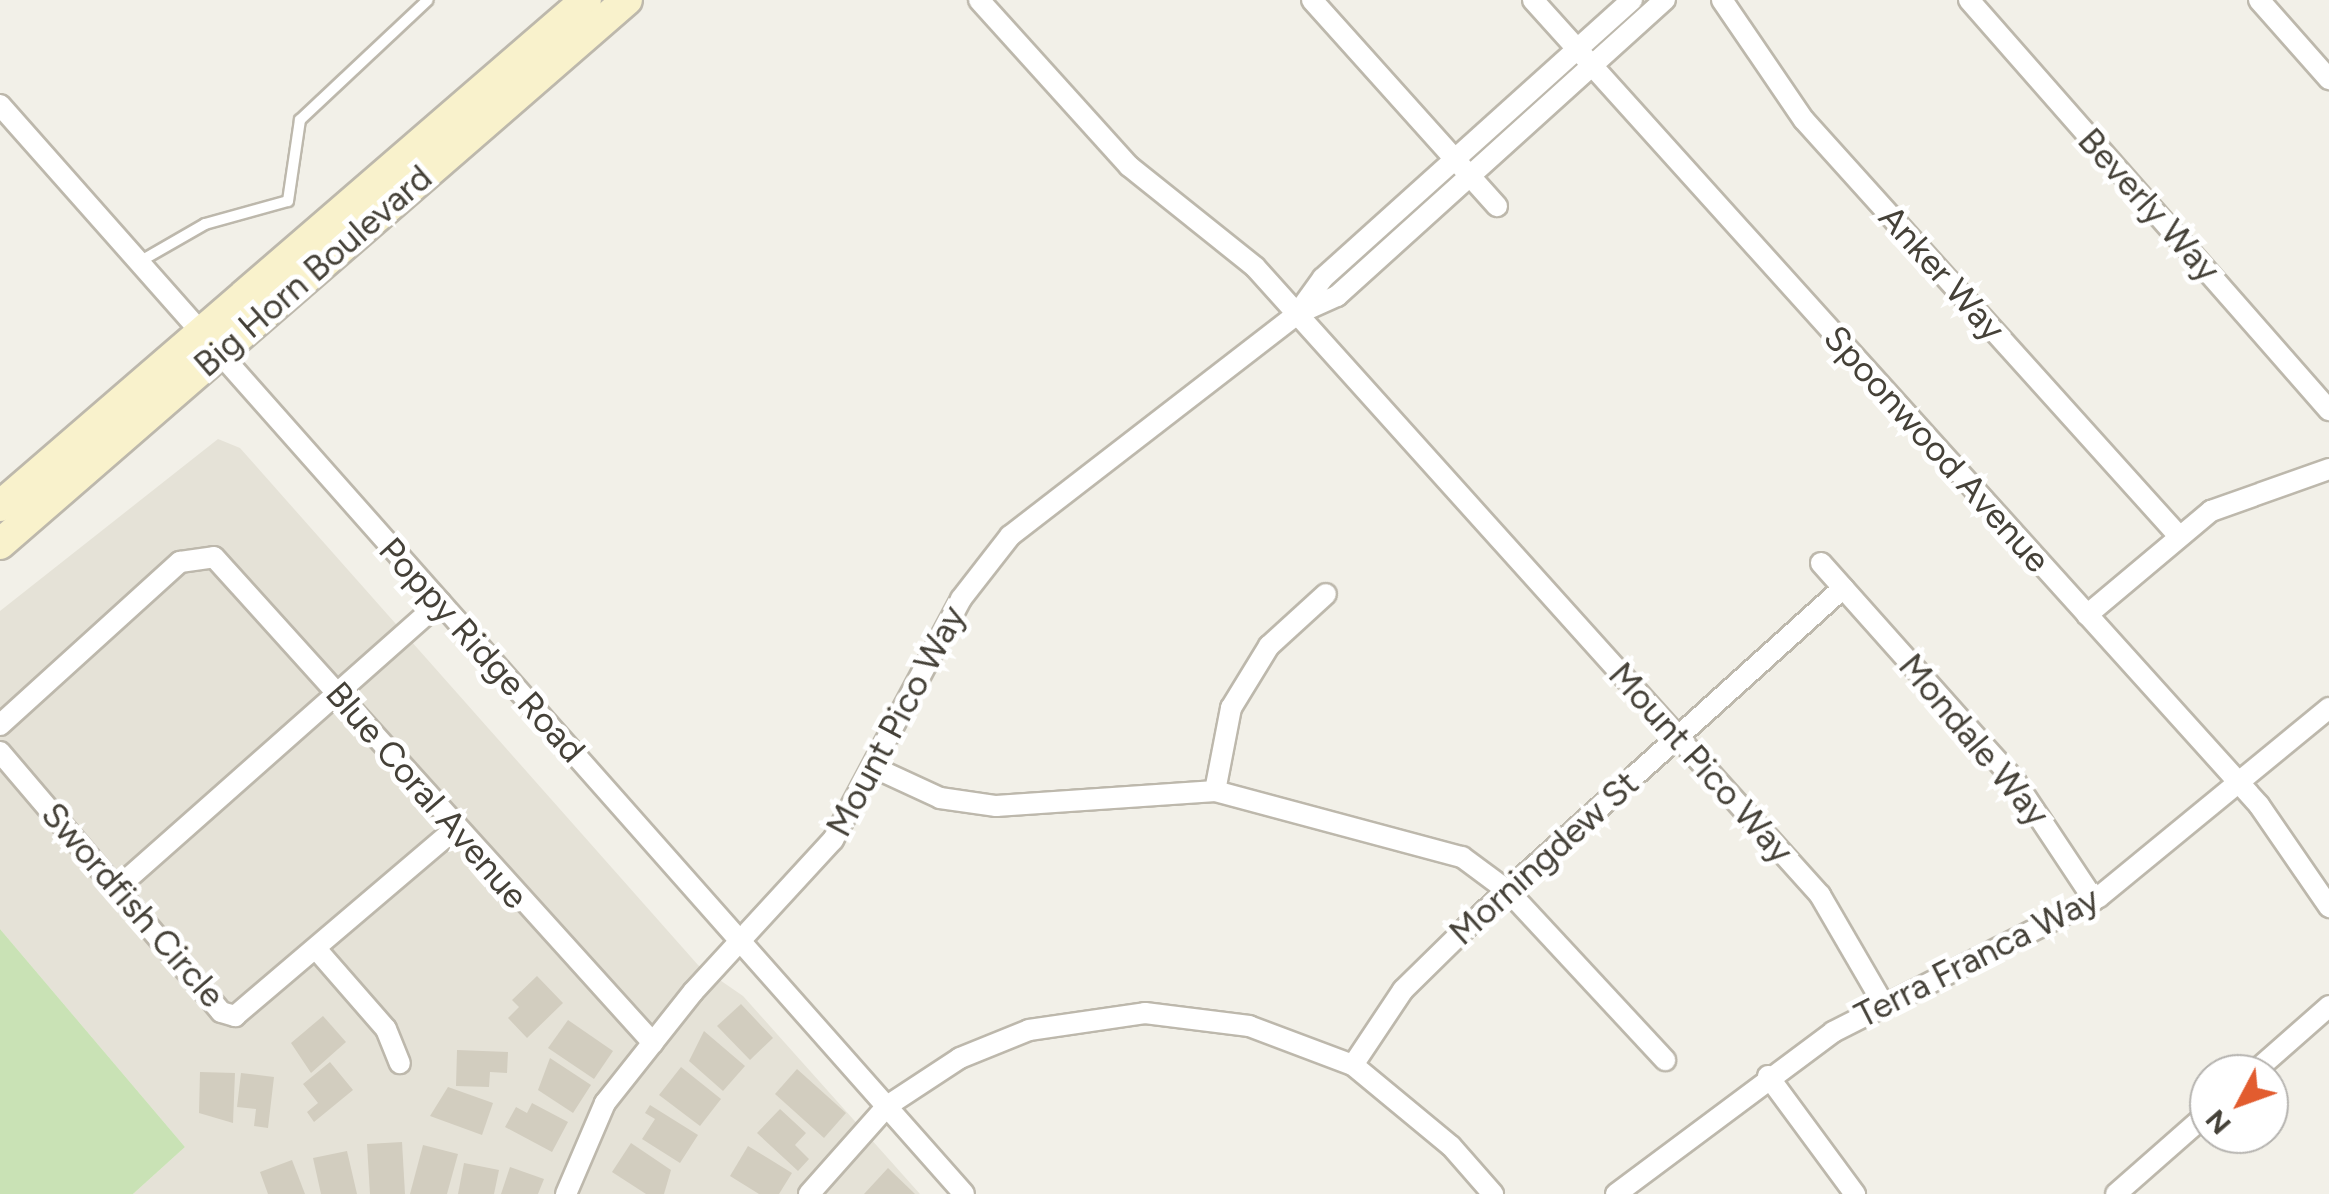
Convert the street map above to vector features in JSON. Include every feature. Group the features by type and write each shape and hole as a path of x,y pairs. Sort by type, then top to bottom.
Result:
{"main road":[{"name":"Big Horn Boulevard","path":"0,544 209,343 586,0"},
{"name":"Big Horn Boulevard","path":"0,506 209,343 627,0"}],"street":[{"name":"Mount Pico Way","path":"979,0 1115,152 1225,238 1678,737 1830,907 1884,1006"},
{"path":"1312,0 1497,206"},
{"name":"Spoonwood Avenue","path":"1534,0 2236,780 2329,906"},
{"name":"Mount Pico Way","path":"1297,314 1324,278 1632,0"},
{"name":"Mount Pico Way","path":"566,1194 605,1104 740,941 819,860 961,599 1010,536 1297,314 1337,296 1665,0"},
{"name":"Anker Way","path":"1722,0 1804,120 2177,534"},
{"name":"Beverly Way","path":"1968,0 2329,410"},
{"path":"2258,0 2329,79"},
{"name":"Poppy Ridge Road","path":"0,105 964,1194"},
{"path":"2087,614 2177,534 2232,500 2329,469"},
{"name":"Blue Coral Avenue","path":"0,725 180,562 198,555 226,567 456,828 653,1043"},
{"name":"Mondale Way","path":"1821,563 2014,780 2094,900"},
{"name":"Morningdew St","path":"1353,1065 1403,990 1842,588"},
{"path":"1215,791 1231,708 1269,646 1326,594"},
{"path":"116,888 440,602"},
{"name":"Terra Franca Way","path":"1616,1194 1768,1076 1884,1006 2094,900 2236,780 2329,708"},
{"name":"Swordfish Circle","path":"0,752 222,1012 235,1016 318,951 456,828"},
{"path":"873,767 940,798 996,806 1215,791 1462,857 1508,891 1666,1060"},
{"path":"318,951 386,1029 400,1063"},
{"path":"2275,1054 2329,1006"},
{"path":"809,1194 886,1106 960,1058 1029,1030 1145,1012 1249,1026 1353,1065 1450,1146 1493,1194"},
{"path":"1768,1076 1855,1194"},
{"path":"2116,1194 2189,1130"}],"lane":[{"path":"138,263 205,224 288,201 300,120 428,0"}],"shaded area":[{"path":"218,439 240,448 698,965 743,996 920,1194 133,1194 185,1147 0,929 0,611"}],"green space":[{"path":"0,929 185,1147 133,1194 0,1194"}],"building":[{"path":"537,976 563,1003 527,1038 508,1018 519,1007 512,1000"},
{"path":"741,1004 773,1038 750,1060 717,1026"},
{"path":"323,1016 346,1042 311,1073 291,1043"},
{"path":"568,1020 613,1051 594,1079 548,1048"},
{"path":"704,1031 745,1066 723,1091 689,1061"},
{"path":"457,1050 508,1052 507,1073 490,1072 489,1087 456,1086"},
{"path":"550,1058 591,1085 573,1113 538,1090"},
{"path":"330,1062 353,1090 314,1122 307,1112 318,1103 303,1084"},
{"path":"681,1067 721,1099 700,1126 659,1095"},
{"path":"797,1069 846,1113 824,1138 775,1094"},
{"path":"200,1072 235,1073 233,1123 199,1113"},
{"path":"241,1073 274,1077 268,1128 254,1126 256,1109 237,1107"},
{"path":"448,1087 493,1103 482,1135 430,1116"},
{"path":"532,1103 568,1122 552,1152 505,1127 516,1107 527,1113"},
{"path":"650,1105 698,1135 680,1163 642,1139 655,1119 645,1113"},
{"path":"780,1109 806,1133 795,1145 809,1159 798,1171 757,1133"},
{"path":"402,1142 405,1194 370,1194 367,1144"},
{"path":"631,1143 671,1170 664,1194 646,1194 612,1172"},
{"path":"423,1145 458,1154 447,1194 410,1194"},
{"path":"748,1146 792,1173 779,1194 759,1194 730,1176"},
{"path":"347,1151 357,1194 321,1194 313,1158"},
{"path":"292,1160 305,1194 268,1194 260,1172"},
{"path":"464,1163 499,1170 494,1194 458,1194"},
{"path":"510,1167 544,1179 538,1194 501,1194"},
{"path":"888,1168 915,1194 864,1194"}]}
